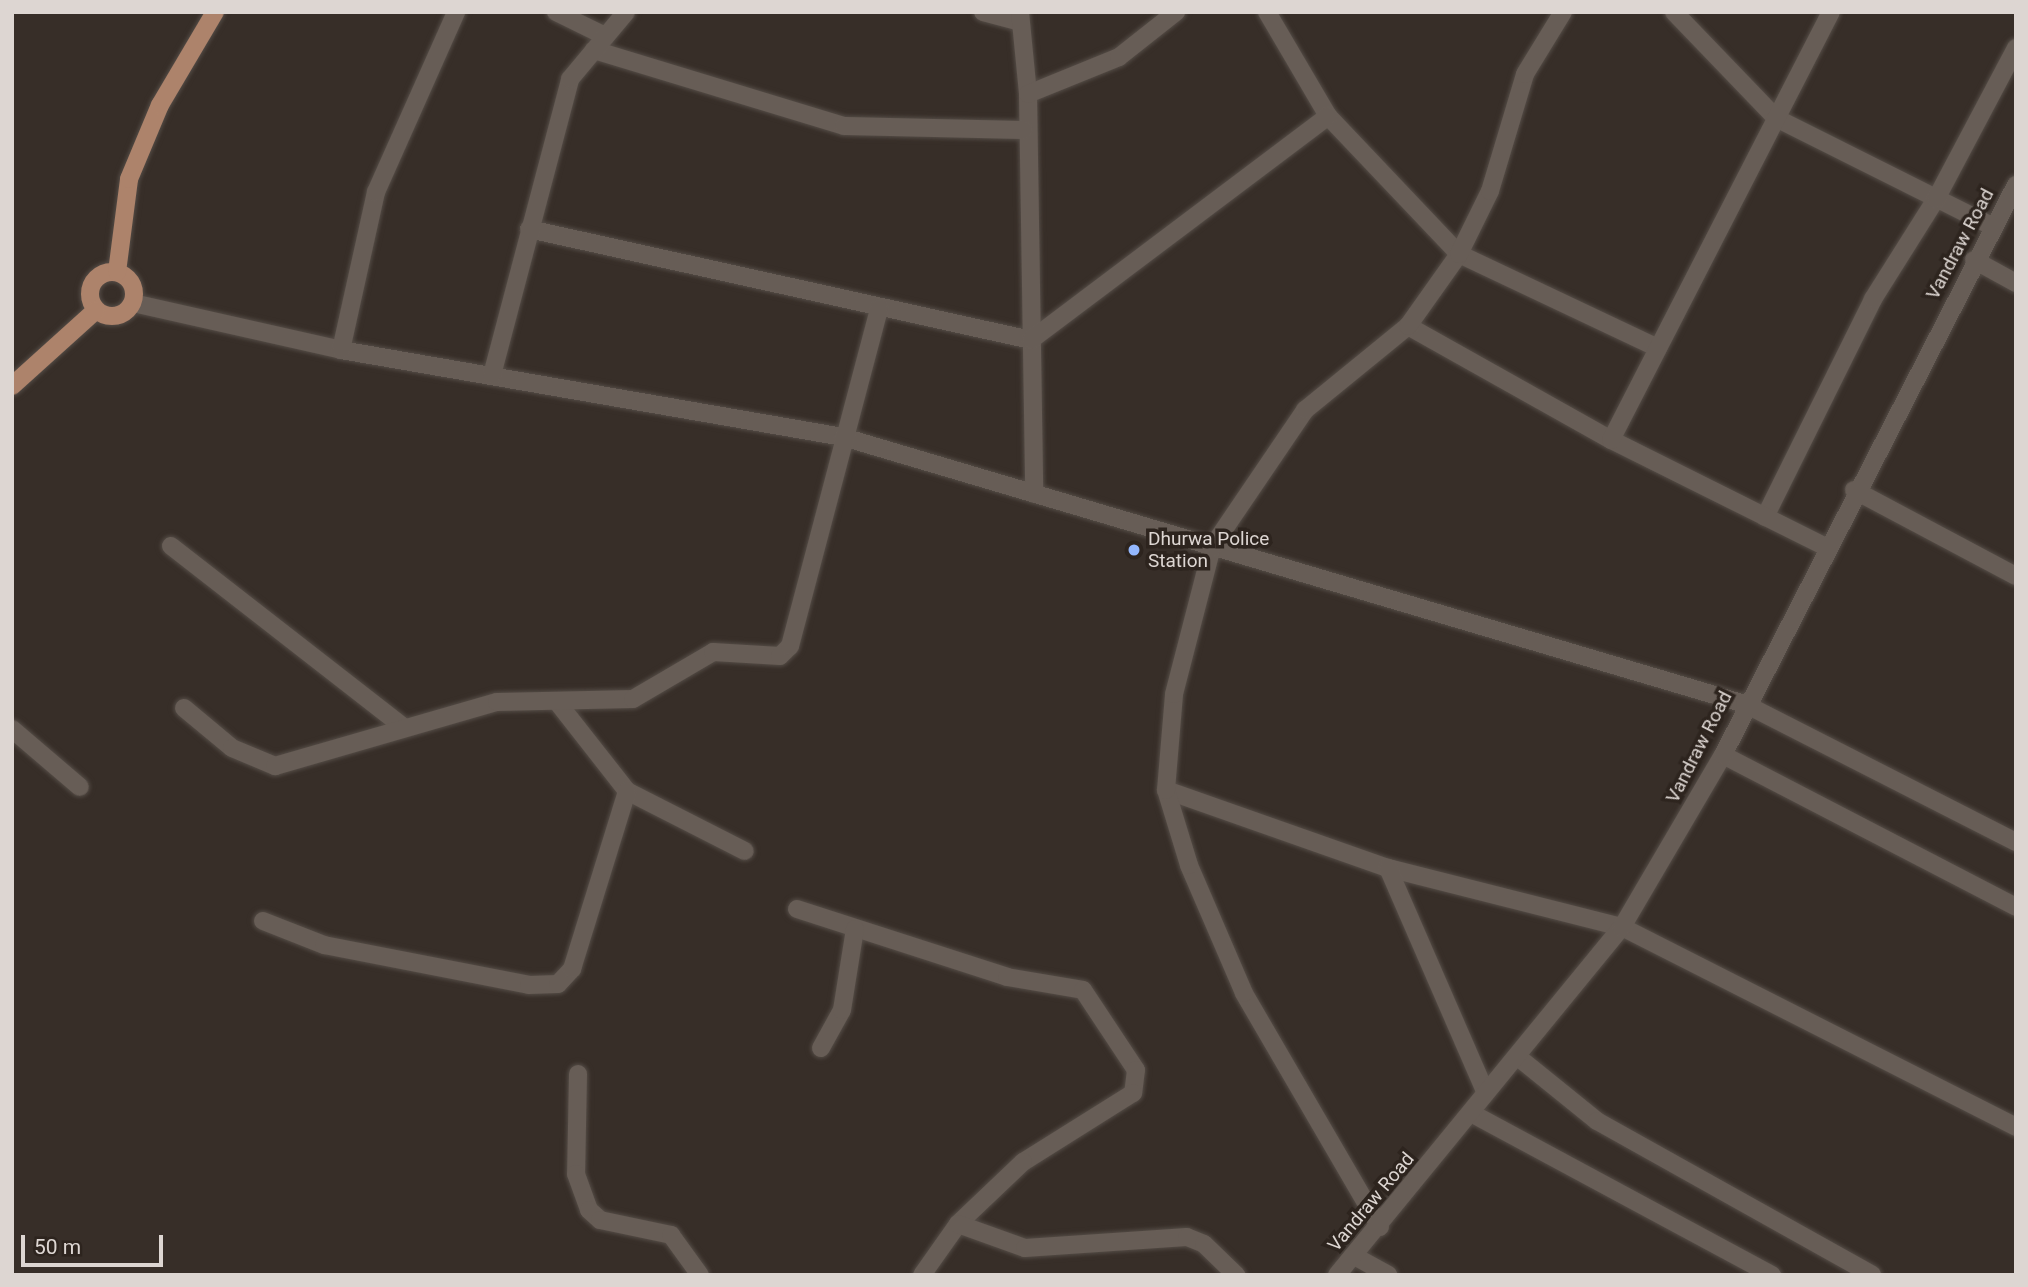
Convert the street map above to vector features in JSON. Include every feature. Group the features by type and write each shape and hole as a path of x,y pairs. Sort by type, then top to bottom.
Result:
{"main road":[{"path":"117,272 129,179 160,105 215,12"},
{"path":"96,310 116,316 132,303 130,281 117,272"},
{"path":"96,310 92,283 117,272"},
{"path":"12,386 96,310"}],"street":[{"path":"341,350 376,192 456,12"},
{"path":"556,12 600,43 844,126 1024,130"},
{"path":"492,375 570,79 626,12"},
{"path":"984,12 1020,17 1028,94 1024,130 1034,494"},
{"path":"1028,94 1119,57 1175,12"},
{"path":"1267,12 1328,116 1459,254 1658,348"},
{"path":"1380,1227 1244,993 1189,865 1166,790 1174,694 1212,547 1305,410 1408,326 1459,254 1490,191 1525,74 1563,12"},
{"path":"1674,12 1776,118 1994,227"},
{"path":"1611,440 1831,12"},
{"path":"1765,517 1873,299 1936,199 2016,48"},
{"path":"529,229 878,309 1031,340 1328,116"},
{"name":"Vandraw Road","path":"1337,1275 1356,1257 1486,1093 1519,1058 1622,927 1723,755 1745,704 1854,491 2016,185"},
{"path":"1975,260 2016,283"},
{"path":"132,303 341,350 842,437 1745,704 2016,842"},
{"path":"184,708 256,763 275,766 497,702 558,703 633,699 713,652 772,657 787,650 878,309"},
{"path":"1408,326 1611,440 1826,547"},
{"path":"1854,491 2016,576"},
{"path":"172,546 405,728"},
{"path":"558,703 627,791 745,851"},
{"path":"12,729 80,787"},
{"path":"1723,755 2016,906"},
{"path":"1166,790 1388,868 1622,927 2016,1127"},
{"path":"263,921 324,945 529,985 558,984 572,969 627,791"},
{"path":"1388,868 1486,1093"},
{"path":"797,909 1007,977 1083,990 1136,1070 1133,1093 1023,1162 958,1224 922,1275"},
{"path":"821,1048 842,1010 855,929"},
{"path":"1519,1058 1597,1121 1872,1275"},
{"path":"578,1074 576,1174 589,1210 600,1220 671,1235 700,1275"},
{"path":"1471,1113 1773,1275"},
{"path":"958,1224 1025,1248 1187,1237 1204,1244 1236,1275"},
{"path":"1356,1257 1388,1275"}],"place":[{"name":"Dhurwa Police Station","path":"1134,550"}]}
